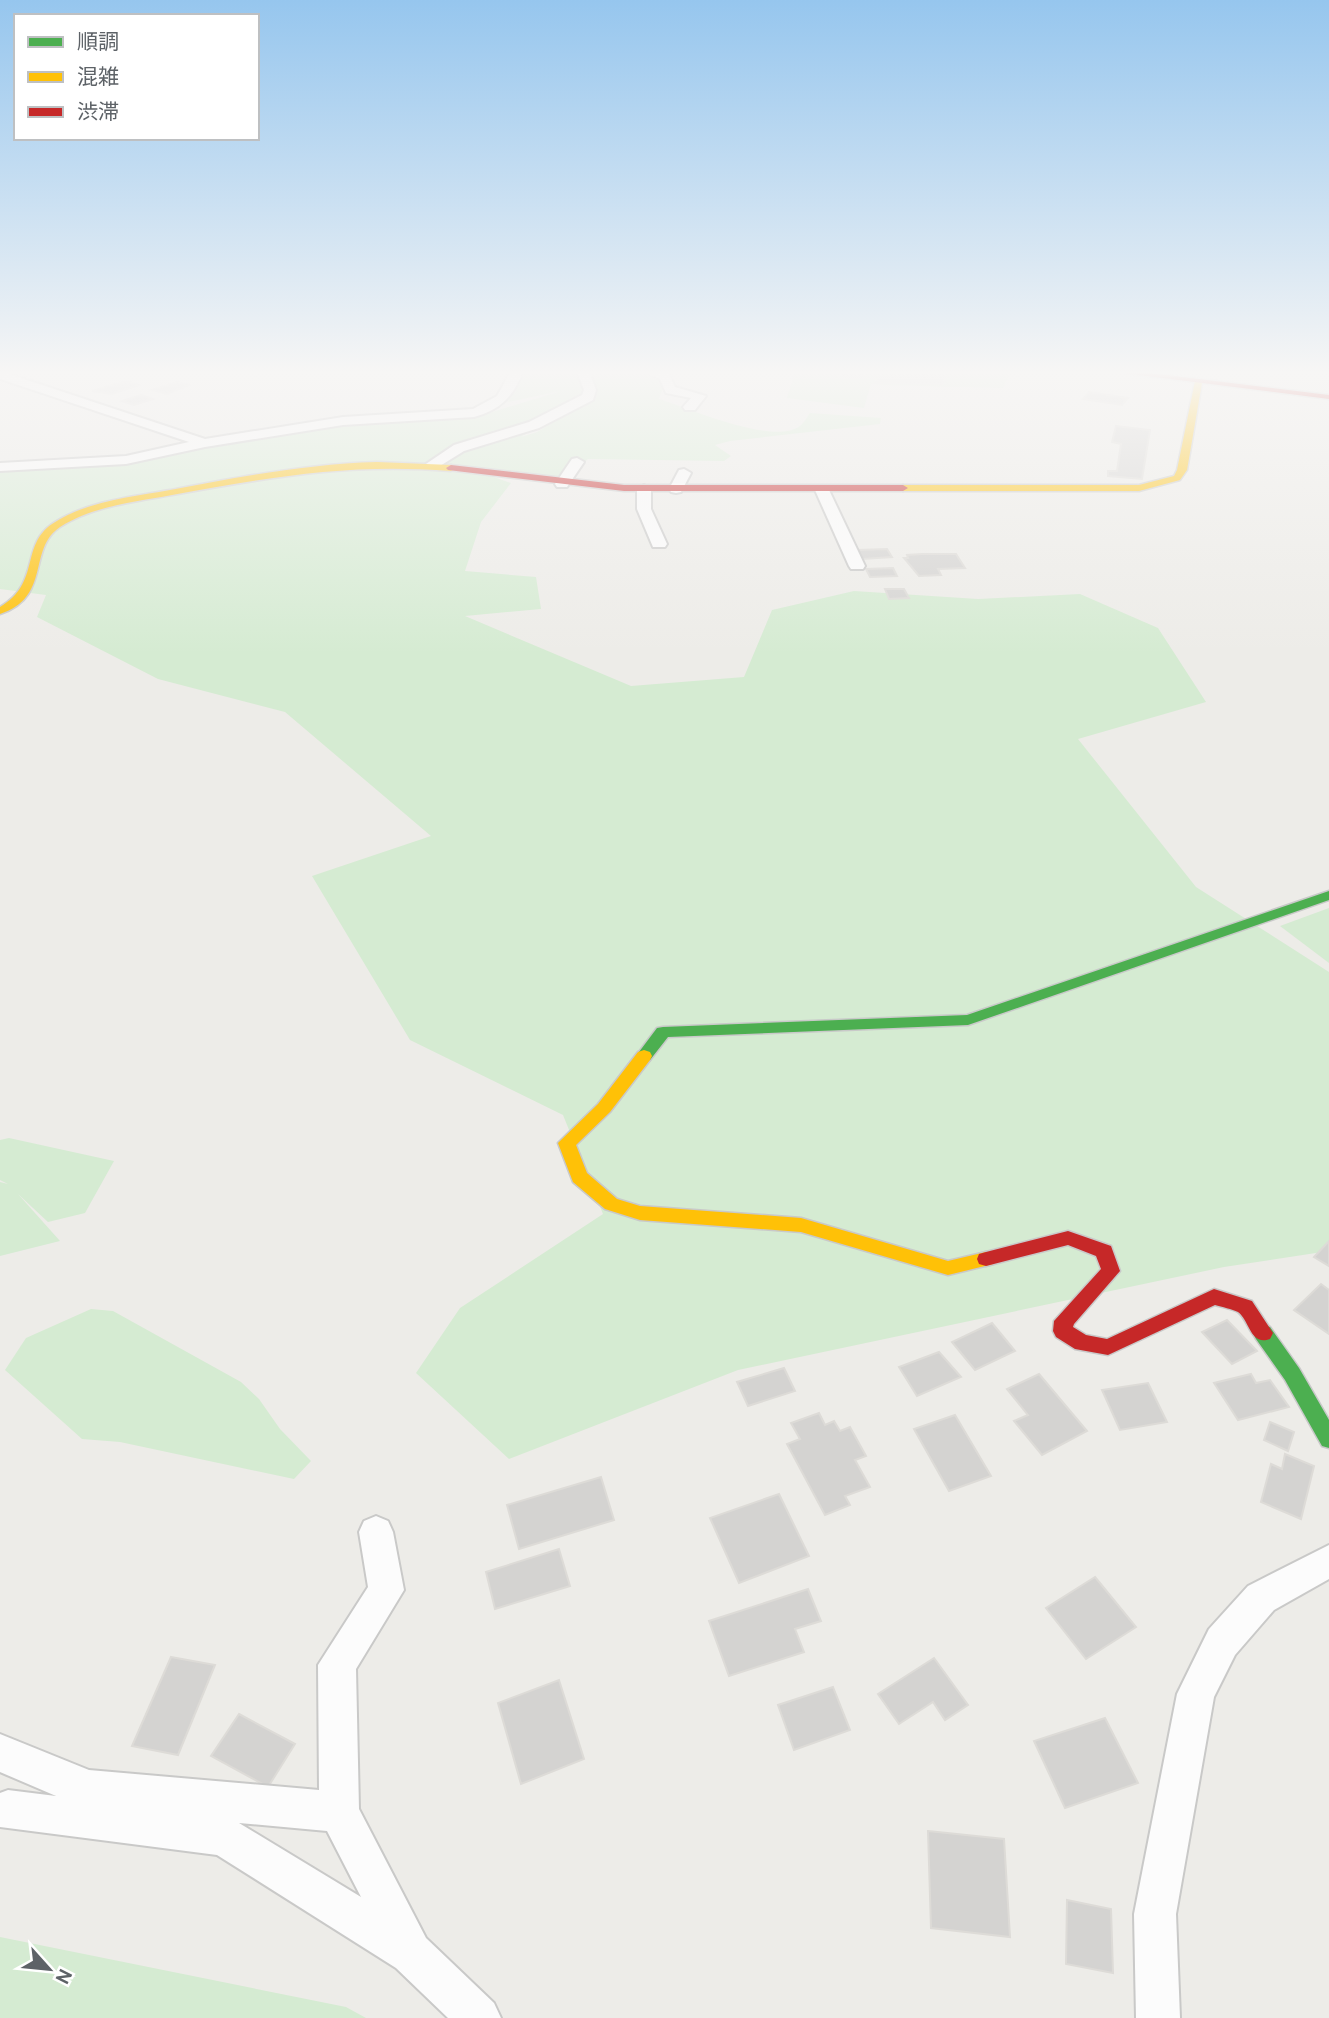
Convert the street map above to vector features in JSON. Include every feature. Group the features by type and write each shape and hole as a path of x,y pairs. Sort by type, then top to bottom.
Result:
{"street":[{"path":"0,467 33,465"},
{"path":"0,611 28,589 41,538 53,526 81,514 145,497 281,470 340,465"},
{"path":"412,465 562,484 644,489 822,490 1139,488 1177,478 1183,465"},
{"path":"562,484 575,465"},
{"path":"676,489 684,473"},
{"path":"644,489 644,509 659,544"},
{"path":"822,490 857,566"},
{"path":"1329,895 968,1020 663,1032 604,1108 568,1143 579,1177 611,1204 640,1213 801,1225 948,1268 1068,1238 1104,1251 1111,1271 1064,1321 1063,1331 1082,1343 1108,1347 1214,1297 1245,1307 1292,1374 1329,1439"},
{"path":"376,1532 386,1590 337,1665 339,1812 412,1954"},
{"path":"1158,2018 1155,1914 1196,1694 1222,1642 1261,1598 1329,1560"},
{"path":"0,1754 89,1790 339,1812"},
{"path":"9,1810 223,1836 412,1954 479,2018"}],"green space":[{"path":"98,465 580,465 560,481 485,474 511,483 481,522 465,571 536,577 541,609 465,616 631,686 744,677 772,610 854,591 978,599 1080,594 1158,628 1206,702 1078,739 1196,887 1329,972 1329,1251 1224,1267 738,1370 509,1459 416,1373 460,1308 603,1214 563,1115 410,1040 312,876 431,836 285,712 158,679 37,617 46,595 0,589 0,472"},
{"path":"1329,908 1329,963 1280,926"},
{"path":"9,1138 114,1161 85,1213 48,1222 18,1194 60,1241 0,1256 0,1182 8,1184 0,1180 0,1140"},
{"path":"91,1309 113,1311 241,1382 259,1399 280,1429 311,1461 294,1479 120,1442 82,1439 5,1370 26,1338"},
{"path":"0,1937 346,2007 366,2018 0,2018"}],"building":[{"path":"1118,465 1144,465 1142,479 1108,476 1108,471 1117,471"},
{"path":"887,549 892,557 862,559 858,550"},
{"path":"956,554 965,568 938,569 941,575 919,576 904,558 908,558 907,555"},
{"path":"893,568 897,576 870,577 866,569"},
{"path":"885,589 904,589 909,598 889,599"},
{"path":"1329,1241 1329,1266 1314,1257"},
{"path":"1321,1284 1329,1290 1329,1334 1294,1310"},
{"path":"1227,1320 1257,1351 1232,1364 1202,1332"},
{"path":"992,1323 1015,1351 975,1370 952,1342"},
{"path":"939,1352 961,1377 917,1396 899,1367"},
{"path":"784,1368 795,1391 748,1406 737,1382"},
{"path":"1039,1374 1087,1431 1042,1455 1014,1421 1028,1415 1007,1389"},
{"path":"1251,1374 1256,1383 1270,1380 1289,1407 1238,1420 1214,1383"},
{"path":"1148,1383 1167,1422 1120,1430 1102,1390"},
{"path":"819,1413 825,1425 834,1421 840,1431 850,1427 866,1456 855,1460 870,1487 845,1496 850,1505 825,1515 787,1444 800,1439 791,1423"},
{"path":"955,1415 991,1476 949,1491 914,1429"},
{"path":"1270,1422 1294,1432 1288,1451 1264,1440"},
{"path":"1285,1454 1314,1466 1301,1519 1261,1502 1271,1464 1282,1469"},
{"path":"601,1477 614,1520 519,1549 507,1505"},
{"path":"779,1494 809,1556 739,1583 710,1518"},
{"path":"559,1549 570,1586 495,1609 486,1572"},
{"path":"1095,1577 1136,1627 1086,1659 1046,1608"},
{"path":"808,1589 821,1621 795,1629 804,1652 729,1676 709,1621"},
{"path":"171,1657 215,1665 178,1755 132,1746"},
{"path":"934,1658 968,1705 945,1720 933,1702 899,1724 878,1694"},
{"path":"559,1680 584,1759 521,1784 498,1703"},
{"path":"833,1687 850,1730 794,1750 778,1705"},
{"path":"239,1714 295,1744 268,1787 211,1756"},
{"path":"1105,1718 1138,1783 1065,1808 1034,1741"},
{"path":"928,1831 1004,1839 1010,1937 931,1928"},
{"path":"1067,1900 1111,1909 1113,1973 1066,1964"}],"traffic: fast":[{"path":"644,1056 663,1032 968,1020 1329,895"},
{"path":"1263,1333 1292,1374 1329,1439"}],"traffic: slow":[{"path":"0,611 17,601 30,584 39,548 47,532 82,512 127,500 243,478 341,465"},
{"path":"415,465 451,468"},
{"path":"903,488 1139,488 1177,478 1183,465"},
{"path":"644,1056 604,1108 567,1143 579,1177 611,1204 640,1213 801,1225 948,1268 986,1259"}],"traffic: jam":[{"path":"451,468 624,488 903,488"},
{"path":"986,1259 1068,1238 1104,1251 1111,1271 1064,1321 1063,1331 1082,1343 1108,1347 1214,1297 1245,1307 1263,1333"}]}
